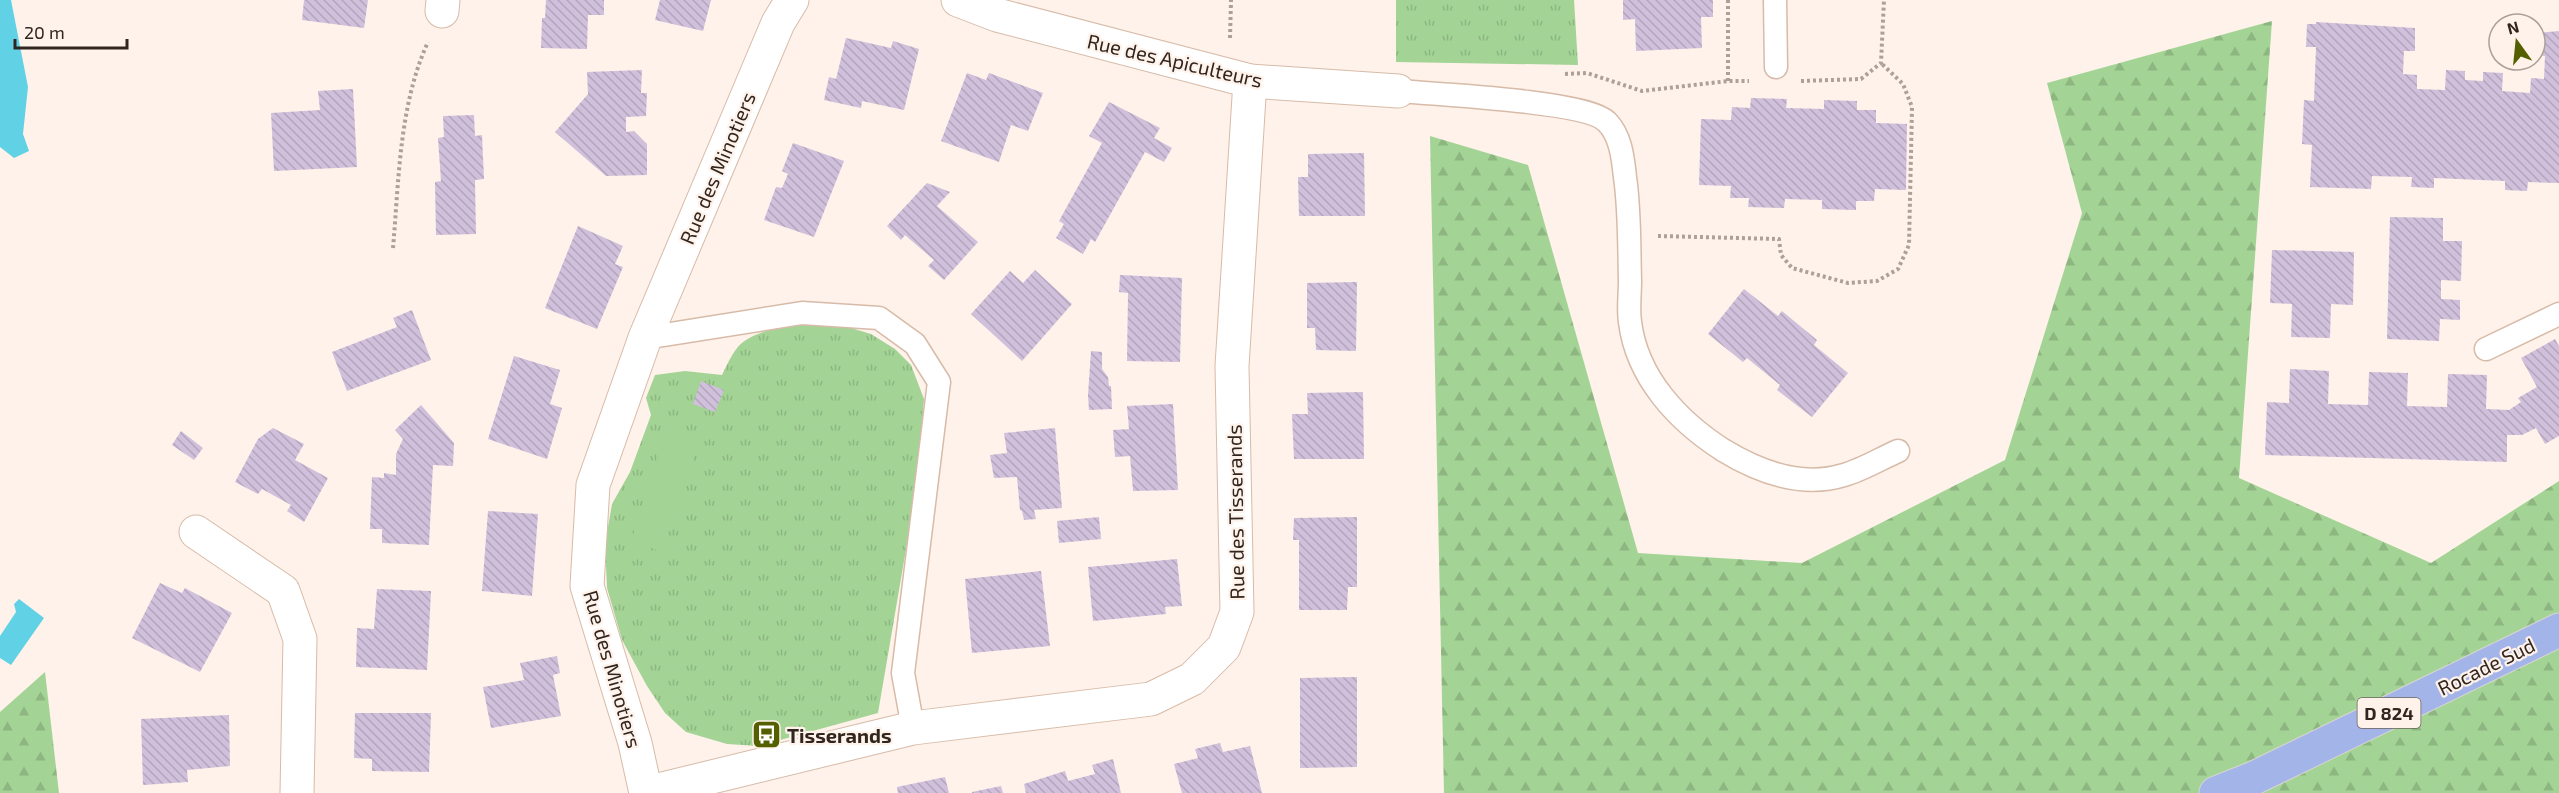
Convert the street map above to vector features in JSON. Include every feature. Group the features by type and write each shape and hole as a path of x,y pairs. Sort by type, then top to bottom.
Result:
{"main road":[{"name":"Rocade Sud","path":"2217,793 2316,748 2559,630"}],"street":[{"name":"Rue des Minotiers","path":"646,793 635,743 587,586 593,485 645,338 778,23 792,0"},
{"name":"Rue des Apiculteurs","path":"958,0 997,15 1250,81 1398,91"},
{"name":"Rue des Tisserands","path":"646,793 913,728 1151,699 1192,679 1224,647 1237,612 1232,366 1250,81"},
{"path":"196,532 283,591 300,639 297,793"}],"lane":[{"path":"1775,0 1776,67"},
{"path":"1398,91 1503,99 1583,110 1607,121 1618,140 1623,156 1629,202 1630,323 1645,371 1670,406 1698,434 1734,456 1771,474 1809,480 1844,475 1898,451"},
{"path":"645,338 802,313 879,318 915,344 939,382 903,673 913,728"},
{"path":"2486,349 2559,314"}],"path":[{"path":"1728,0 1728,81"},
{"path":"1801,81 1861,80 1881,63 1884,0"},
{"path":"393,248 408,103 420,60 442,6"},
{"path":"1629,236 1779,239 1781,255 1792,268 1848,283 1877,281 1898,269 1909,245 1912,107 1903,84 1881,63"},
{"path":"1563,74 1587,73 1642,91 1728,81 1757,81"}],"green space":[{"path":"1396,0 1574,0 1578,65 1396,62"},
{"path":"2272,21 2239,478 2431,563 2559,481 2559,793 1444,793 1430,136 1528,165 1638,553 1802,563 2005,460 2082,213 2047,83"},
{"path":"819,322 841,325 871,334 895,349 911,365 924,399 917,485 878,713 758,746 727,744 686,732 665,713 647,686 622,640 607,588 605,544 612,504 630,472 651,415 646,398 655,375 685,371 722,375 735,351 746,340 772,329"},
{"path":"670,424 701,435 662,552 631,541"},
{"path":"45,672 59,793 0,793 0,712"}],"water":[{"path":"0,0 11,0 28,87 23,134 29,151 14,158 0,147"},
{"path":"19,599 44,618 11,665 0,658 0,636 16,612 14,604"}],"building":[{"path":"304,0 368,0 364,28 302,20"},
{"path":"546,0 604,0 604,15 588,15 587,49 541,48 542,18 545,18"},
{"path":"660,0 711,0 703,31 655,20"},
{"path":"1623,0 1713,0 1713,17 1701,17 1702,48 1636,51 1635,19 1623,20"},
{"path":"2316,22 2415,28 2415,51 2404,51 2403,74 2417,75 2417,89 2445,90 2446,70 2465,71 2465,80 2483,81 2483,72 2503,73 2502,91 2530,93 2531,78 2544,79 2544,72 2547,72 2547,32 2559,31 2559,183 2528,182 2527,191 2505,190 2505,181 2434,178 2434,188 2411,187 2412,177 2372,176 2371,189 2310,187 2312,145 2302,144 2304,100 2314,101 2316,47 2306,47 2307,24 2316,24"},
{"path":"846,38 891,48 893,41 919,49 904,110 862,101 861,108 824,100 829,77 836,79"},
{"path":"642,70 641,93 647,93 646,116 626,117 626,132 634,131 647,144 647,175 606,176 555,132 588,94 587,72"},
{"path":"967,73 986,80 989,73 1043,93 1028,131 1011,125 999,162 941,141"},
{"path":"353,89 357,167 274,171 271,113 320,110 318,91"},
{"path":"1751,98 1787,99 1786,108 1824,109 1824,100 1857,101 1857,110 1876,110 1876,123 1907,124 1906,190 1875,189 1874,201 1856,201 1856,210 1822,209 1822,200 1785,199 1784,208 1748,207 1749,198 1730,198 1731,186 1699,185 1701,119 1731,120 1732,107 1750,108"},
{"path":"1109,102 1160,128 1154,138 1172,148 1164,162 1145,152 1095,242 1091,239 1083,254 1056,238 1064,224 1059,221 1102,143 1089,136"},
{"path":"474,115 475,136 482,135 484,179 475,180 476,234 436,235 435,182 441,181 438,138 444,137 443,116"},
{"path":"793,143 844,161 814,237 764,220 776,187 782,188 788,174 782,171"},
{"path":"1364,153 1365,216 1299,216 1298,177 1308,177 1308,154"},
{"path":"927,183 950,192 937,206 978,242 944,280 928,266 934,260 905,235 901,240 887,226"},
{"path":"2390,217 2443,218 2443,241 2462,241 2461,281 2441,280 2441,299 2460,300 2460,320 2440,319 2439,341 2387,339"},
{"path":"578,226 623,246 615,264 623,267 597,329 545,308"},
{"path":"2272,250 2354,252 2353,305 2331,304 2330,338 2291,337 2292,304 2270,303"},
{"path":"1035,270 1072,304 1022,361 971,314 1010,271 1023,283"},
{"path":"1120,275 1182,278 1180,362 1127,361 1128,293 1119,292"},
{"path":"1357,282 1356,351 1316,350 1315,328 1307,328 1307,283"},
{"path":"1744,289 1778,316 1782,311 1817,340 1814,345 1848,373 1812,417 1777,390 1780,385 1747,358 1743,362 1708,334"},
{"path":"412,310 431,360 347,391 332,352 397,327 393,318"},
{"path":"2555,339 2559,346 2559,436 2545,444 2536,428 2522,435 2507,435 2507,462 2265,455 2267,402 2289,403 2290,369 2329,371 2328,404 2368,405 2369,372 2408,373 2407,406 2447,407 2448,374 2487,375 2486,409 2509,410 2521,402 2518,398 2537,387 2521,358"},
{"path":"1091,351 1102,352 1102,369 1111,386 1112,409 1089,410"},
{"path":"514,356 560,370 550,404 562,408 547,459 488,439"},
{"path":"701,381 724,390 715,412 693,404"},
{"path":"1363,392 1364,459 1294,459 1292,414 1308,414 1307,393"},
{"path":"1173,404 1178,490 1133,491 1130,456 1115,457 1113,430 1129,429 1127,406"},
{"path":"421,405 454,443 453,466 433,465 429,545 382,543 382,529 370,529 372,477 384,478 384,473 396,475 396,454 403,439 395,430"},
{"path":"273,428 304,444 295,460 328,478 304,522 287,511 291,505 262,489 258,494 235,482 258,439"},
{"path":"1055,428 1062,508 1034,510 1036,519 1024,520 1020,510 1017,477 994,478 990,455 1007,453 1004,433"},
{"path":"181,431 203,448 194,460 172,445"},
{"path":"488,511 538,514 532,596 482,591"},
{"path":"1099,517 1101,539 1059,543 1057,521"},
{"path":"1357,517 1357,587 1348,587 1347,610 1299,610 1299,540 1293,540 1294,518"},
{"path":"1177,559 1182,606 1165,607 1166,614 1093,621 1088,567"},
{"path":"1041,571 1050,646 972,653 965,579"},
{"path":"160,583 182,593 185,588 232,613 200,672 132,638"},
{"path":"377,589 431,591 427,670 356,667 357,628 374,629"},
{"path":"557,656 560,673 553,675 561,716 491,728 483,687 524,680 520,663"},
{"path":"1357,677 1357,767 1300,768 1300,678"},
{"path":"355,713 431,713 429,772 372,771 372,759 354,758"},
{"path":"229,715 230,766 187,770 188,782 143,785 141,719"},
{"path":"1220,743 1223,752 1250,746 1262,793 1182,793 1174,764 1198,758 1195,749"},
{"path":"1113,759 1121,793 1026,793 1024,784 1065,771 1068,781 1095,774 1092,765"},
{"path":"945,777 949,793 898,793 897,787"},
{"path":"1001,786 1003,793 972,793 972,792"}],"place":[{"name":"Tisserands","path":"766,735"}]}
